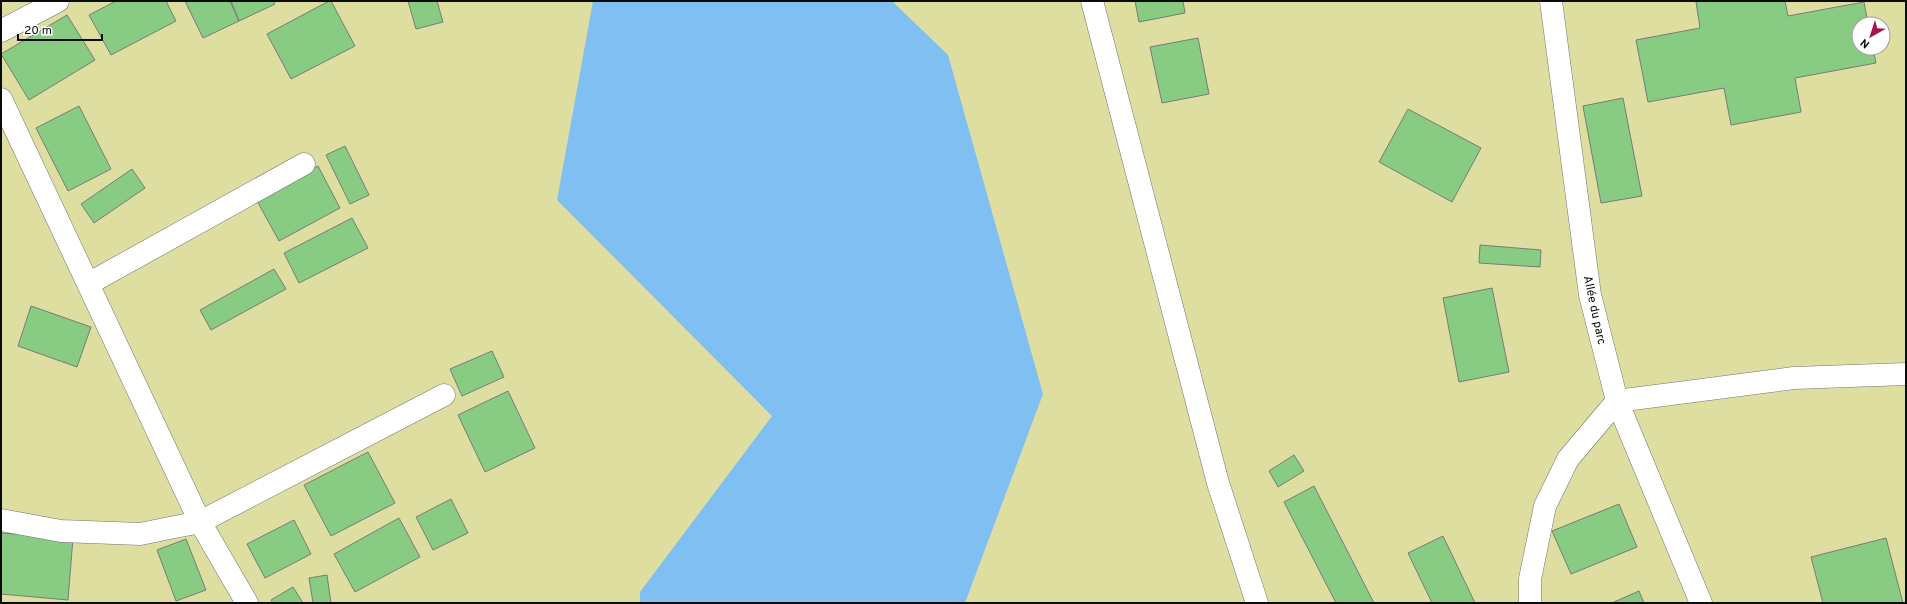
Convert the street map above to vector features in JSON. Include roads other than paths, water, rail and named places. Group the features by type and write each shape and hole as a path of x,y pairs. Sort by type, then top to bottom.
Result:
{"street":[{"path":"1,31 58,1"},
{"path":"1092,1 1218,483 1257,603"},
{"name":"Allée du parc","path":"1551,1 1590,295 1618,401 1701,603"},
{"path":"1,99 200,522 247,603"},
{"path":"88,284 304,164"},
{"path":"1530,603 1530,579 1546,506 1568,460 1618,401 1794,378 1906,374"},
{"path":"1,520 61,531 140,534 200,522 444,395"}],"water":[{"path":"593,1 892,1 948,55 1043,394 965,603 640,603 640,592 772,416 557,200"}]}
